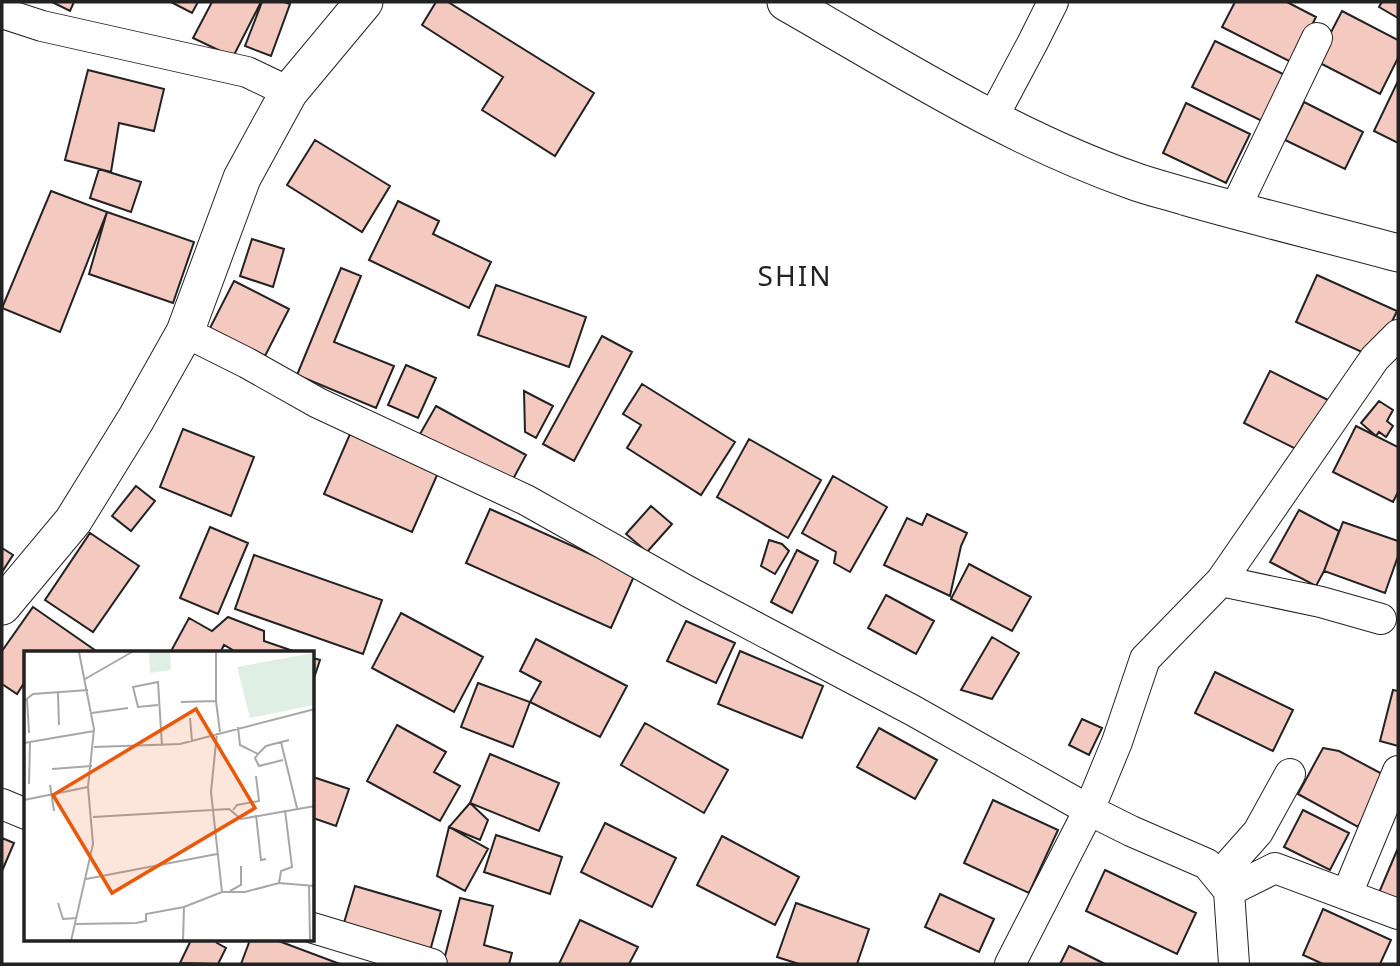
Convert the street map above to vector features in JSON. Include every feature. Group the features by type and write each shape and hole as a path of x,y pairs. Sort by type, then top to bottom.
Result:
{"street":[{"path":"2,606 74,521 136,419 185,332 242,178 289,92 364,2"},
{"path":"786,2 992,119 1046,146 1131,180 1234,211 1398,253"},
{"path":"992,119 1053,2"},
{"path":"2,13 43,26 247,72 289,92"},
{"path":"1234,211 1317,38"},
{"path":"185,332 318,403 526,500 689,592 912,710 1089,810 1207,864 1223,884 1234,964"},
{"path":"1010,964 1089,810 1117,742 1145,659 1221,581 1376,358 1398,335"},
{"path":"1221,581 1321,602 1381,619"},
{"path":"1347,894 1398,771"},
{"path":"1223,884 1258,832 1290,774"},
{"path":"2,804 24,813"},
{"path":"1223,884 1275,868 1398,914"},
{"path":"315,929 432,964"}],"building":[{"path":"52,2 74,2 70,11"},
{"path":"171,2 198,2 192,13"},
{"path":"212,2 261,2 233,57 193,38"},
{"path":"262,2 290,4 271,56 245,46"},
{"path":"436,2 448,2 594,93 555,156 482,110 503,77 422,25"},
{"path":"1235,2 1287,2 1316,17 1293,63 1222,27"},
{"path":"1382,2 1398,2 1398,18 1379,7"},
{"path":"1342,11 1398,40 1398,58 1380,94 1316,61"},
{"path":"1215,41 1285,75 1262,121 1192,87"},
{"path":"88,70 164,89 154,131 119,123 111,172 65,160"},
{"path":"1398,81 1398,143 1374,131"},
{"path":"1304,102 1363,132 1345,169 1285,140"},
{"path":"1186,103 1250,134 1226,183 1163,153"},
{"path":"315,140 390,186 362,232 287,185"},
{"path":"99,169 141,182 131,212 90,198"},
{"path":"51,191 107,212 60,332 2,308"},
{"path":"398,201 439,221 433,234 491,262 469,308 369,260"},
{"path":"107,212 194,242 173,303 89,274"},
{"path":"252,239 284,249 273,287 240,276"},
{"path":"341,268 361,276 334,342 394,366 376,408 297,375"},
{"path":"1317,275 1397,311 1375,358 1296,322"},
{"path":"234,281 289,309 265,356 210,328"},
{"path":"496,285 586,317 569,367 478,335"},
{"path":"602,336 632,352 574,461 543,444"},
{"path":"406,365 436,378 418,418 388,405"},
{"path":"1270,371 1332,402 1306,454 1244,423"},
{"path":"642,384 735,442 701,495 627,448 641,425 623,414"},
{"path":"524,391 553,406 536,438 525,432"},
{"path":"1379,401 1393,410 1387,421 1393,426 1386,437 1379,432 1376,436 1361,423"},
{"path":"436,406 526,455 511,483 420,434"},
{"path":"1356,426 1398,447 1398,492 1393,502 1333,472"},
{"path":"183,429 254,457 231,516 160,487"},
{"path":"350,434 438,473 412,532 324,494"},
{"path":"749,439 821,480 788,538 717,497"},
{"path":"833,476 887,507 850,572 834,563 836,552 802,533"},
{"path":"136,486 155,501 131,531 112,516"},
{"path":"651,506 672,524 647,552 626,534"},
{"path":"490,509 635,574 611,628 466,563"},
{"path":"1299,510 1339,531 1316,586 1270,562"},
{"path":"927,514 967,533 961,546 950,596 884,565 907,518 922,525"},
{"path":"1343,522 1398,541 1398,556 1385,593 1324,571"},
{"path":"210,527 248,543 218,614 180,598"},
{"path":"90,533 139,566 93,632 45,600"},
{"path":"769,540 782,544 789,551 775,574 761,566"},
{"path":"2,548 13,555 2,572"},
{"path":"797,550 818,561 792,613 771,602"},
{"path":"254,555 382,600 363,654 235,609"},
{"path":"969,564 1031,597 1012,631 951,599"},
{"path":"886,595 934,621 916,654 868,628"},
{"path":"33,607 96,651 24,651 24,683 17,694 2,684 2,651"},
{"path":"401,613 483,657 454,712 372,668"},
{"path":"228,617 264,631 264,641 293,651 234,651 224,645 221,651 171,651 189,618 212,631"},
{"path":"686,621 735,643 716,683 667,661"},
{"path":"992,637 1019,653 992,699 961,690"},
{"path":"536,639 627,686 600,737 530,702 541,682 520,671"},
{"path":"740,651 823,686 802,738 718,704"},
{"path":"315,659 320,660 315,675"},
{"path":"1215,672 1293,710 1273,751 1195,713"},
{"path":"478,683 530,702 513,747 461,727"},
{"path":"1393,690 1398,691 1398,746 1380,741"},
{"path":"1082,719 1102,728 1089,755 1069,745"},
{"path":"645,723 728,770 704,813 621,765"},
{"path":"397,725 446,752 434,772 460,786 440,821 367,781"},
{"path":"879,728 937,760 915,799 857,767"},
{"path":"1323,748 1339,751 1386,776 1358,827 1298,794"},
{"path":"490,754 559,783 539,831 470,803"},
{"path":"315,778 349,789 336,826 315,819"},
{"path":"993,800 1058,830 1029,893 964,863"},
{"path":"470,803 488,820 480,840 449,827"},
{"path":"1303,810 1349,833 1330,870 1284,847"},
{"path":"605,823 676,858 652,907 581,872"},
{"path":"449,827 488,849 465,891 437,876"},
{"path":"496,835 562,857 550,894 484,872"},
{"path":"722,836 799,877 775,925 697,885"},
{"path":"2,838 14,843 2,871"},
{"path":"1398,848 1398,904 1378,895"},
{"path":"1105,870 1196,913 1177,954 1086,911"},
{"path":"355,886 441,911 427,962 340,936"},
{"path":"940,894 994,919 979,952 925,927"},
{"path":"460,898 493,906 484,945 512,953 509,964 443,964"},
{"path":"796,903 869,929 857,964 799,964 777,957"},
{"path":"1323,909 1391,940 1380,964 1323,964 1303,955"},
{"path":"580,920 638,947 629,964 559,964"},
{"path":"190,942 218,942 226,948 218,964 180,963"},
{"path":"249,942 281,942 340,964 241,964"},
{"path":"1069,946 1105,964 1060,964"}],"district":[{"name":"SHIN","path":"795,276"}]}
